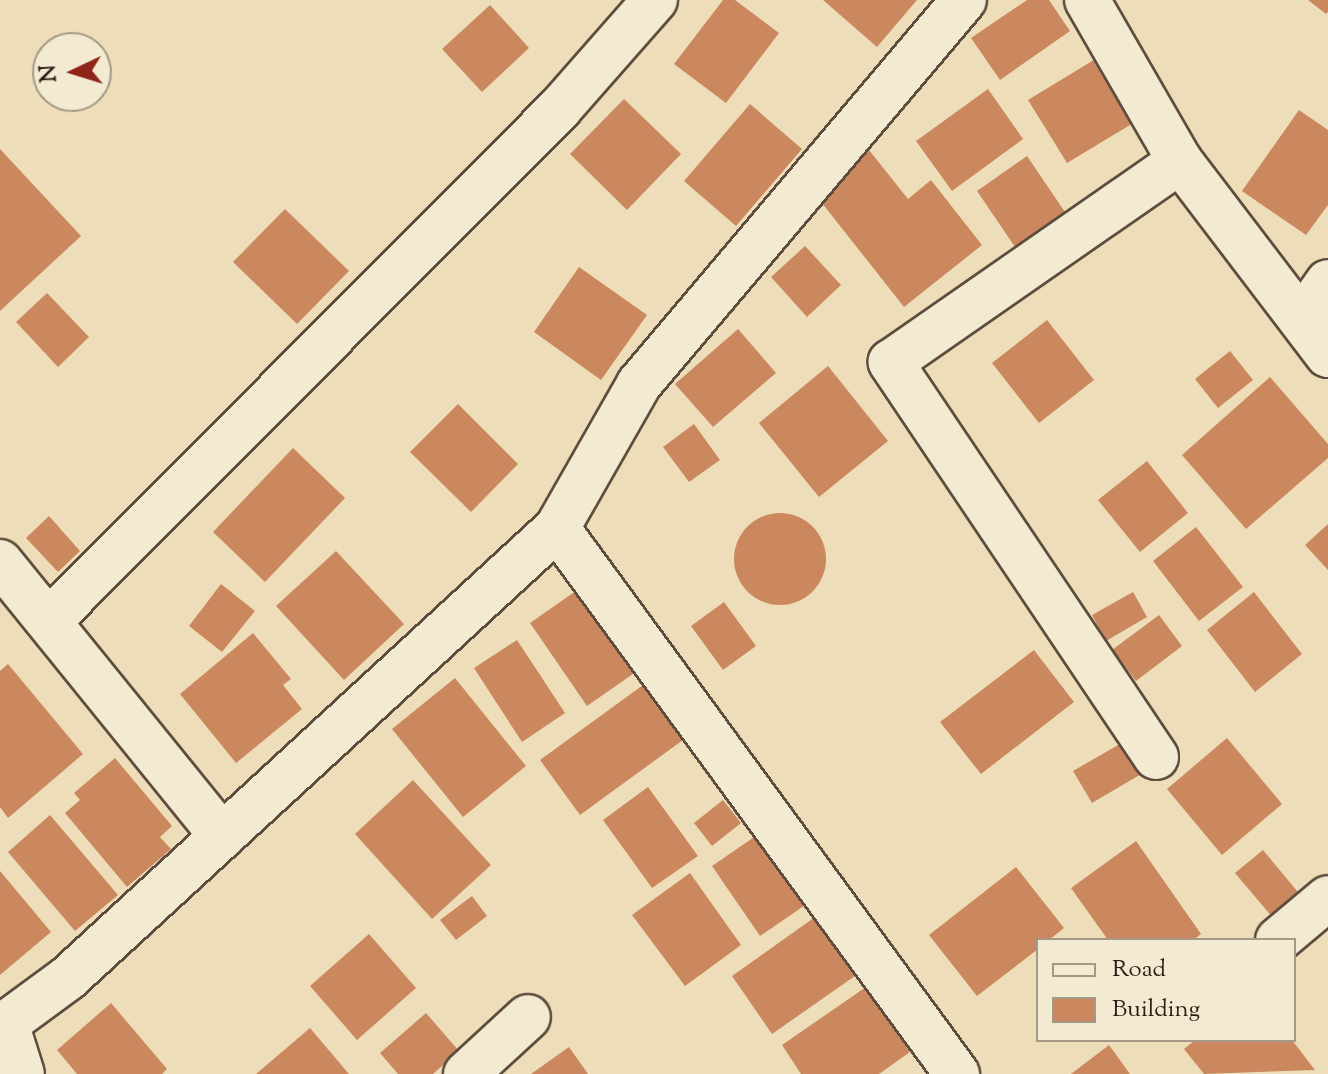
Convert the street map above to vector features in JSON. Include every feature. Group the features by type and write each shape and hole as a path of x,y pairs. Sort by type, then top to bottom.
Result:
{"street":[{"path":"51,619 560,108 655,0"},
{"path":"22,1074 3,1026 68,978 557,528 639,384 964,0"},
{"path":"1087,0 1180,161 1328,355"},
{"path":"1156,757 891,362 1180,161"},
{"path":"1302,319 1328,282"},
{"path":"557,528 957,1074"},
{"path":"0,562 51,619 222,836"},
{"path":"1280,938 1328,898"},
{"path":"466,1074 528,1017"}],"building":[{"path":"723,0 735,0 779,33 726,103 674,64"},
{"path":"823,0 917,0 877,47"},
{"path":"1027,0 1049,0 1070,31 1000,80 971,38"},
{"path":"1308,0 1328,0 1328,12 1326,14"},
{"path":"490,5 529,48 482,92 442,49"},
{"path":"1097,58 1135,122 1067,163 1028,100"},
{"path":"988,89 1023,139 952,191 916,141"},
{"path":"624,99 681,154 627,210 570,154"},
{"path":"750,104 802,149 736,226 684,181"},
{"path":"1299,110 1328,130 1328,205 1306,235 1242,191"},
{"path":"0,149 81,236 0,311"},
{"path":"869,150 908,199 931,180 982,245 904,307 814,193"},
{"path":"1027,156 1067,215 1017,250 977,191"},
{"path":"285,209 349,271 297,324 233,262"},
{"path":"805,246 841,285 807,317 771,277"},
{"path":"579,267 647,315 601,380 534,332"},
{"path":"47,293 89,337 58,367 16,322"},
{"path":"1047,320 1094,380 1039,423 992,363"},
{"path":"738,329 776,373 713,427 675,384"},
{"path":"1230,351 1253,380 1218,408 1195,379"},
{"path":"828,366 888,441 819,497 759,423"},
{"path":"1270,377 1328,444 1328,458 1246,529 1182,455"},
{"path":"458,404 518,464 471,512 410,452"},
{"path":"694,424 720,460 689,482 663,447"},
{"path":"293,448 345,498 265,582 213,532"},
{"path":"1147,461 1188,513 1140,552 1098,500"},
{"path":"780,513 798,516 813,526 823,541 826,559 823,577 813,592 798,602 780,605 762,602 747,592 737,577 734,559 737,541 747,526 762,516"},
{"path":"49,516 80,551 58,572 26,538"},
{"path":"1328,524 1328,570 1305,545"},
{"path":"1196,527 1243,587 1199,621 1153,561"},
{"path":"336,551 404,624 344,680 276,606"},
{"path":"221,584 255,611 222,652 189,626"},
{"path":"583,586 640,669 587,706 530,623"},
{"path":"1133,592 1147,617 1106,641 1092,615"},
{"path":"1254,592 1302,654 1255,692 1207,630"},
{"path":"724,602 756,646 723,670 691,626"},
{"path":"1159,615 1182,646 1136,681 1112,650"},
{"path":"253,633 291,679 283,685 302,709 236,763 180,694"},
{"path":"517,640 565,713 522,742 474,668"},
{"path":"1034,650 1074,702 981,774 940,722"},
{"path":"8,664 83,754 8,818 0,807 0,671"},
{"path":"654,677 694,732 580,815 540,760"},
{"path":"455,678 526,766 463,817 392,729"},
{"path":"1227,738 1282,804 1222,855 1167,789"},
{"path":"1125,741 1143,773 1092,803 1073,771"},
{"path":"115,758 172,826 160,837 171,849 127,887 65,813 80,800 74,793"},
{"path":"413,780 491,865 432,919 355,834"},
{"path":"648,787 698,856 652,888 603,820"},
{"path":"723,800 741,823 712,846 694,823"},
{"path":"50,815 118,895 75,931 8,852"},
{"path":"763,831 811,901 760,936 712,866"},
{"path":"1136,841 1201,934 1196,938 1107,938 1071,888"},
{"path":"1263,850 1302,897 1274,919 1235,873"},
{"path":"1016,867 1064,928 1052,938 1036,938 1036,951 977,996 929,935"},
{"path":"0,871 51,932 0,975"},
{"path":"690,873 741,945 685,986 632,915"},
{"path":"472,896 487,916 456,940 440,920"},
{"path":"815,917 855,976 772,1034 732,976"},
{"path":"369,934 416,988 357,1040 310,986"},
{"path":"866,987 910,1052 879,1074 801,1074 782,1045"},
{"path":"111,1003 167,1069 162,1074 77,1074 57,1050"},
{"path":"426,1013 459,1051 433,1074 398,1074 380,1053"},
{"path":"310,1028 349,1074 256,1074"},
{"path":"1193,1042 1294,1042 1315,1070 1204,1074 1184,1049"},
{"path":"1109,1045 1130,1074 1071,1074"},
{"path":"569,1047 588,1074 531,1074"}]}
